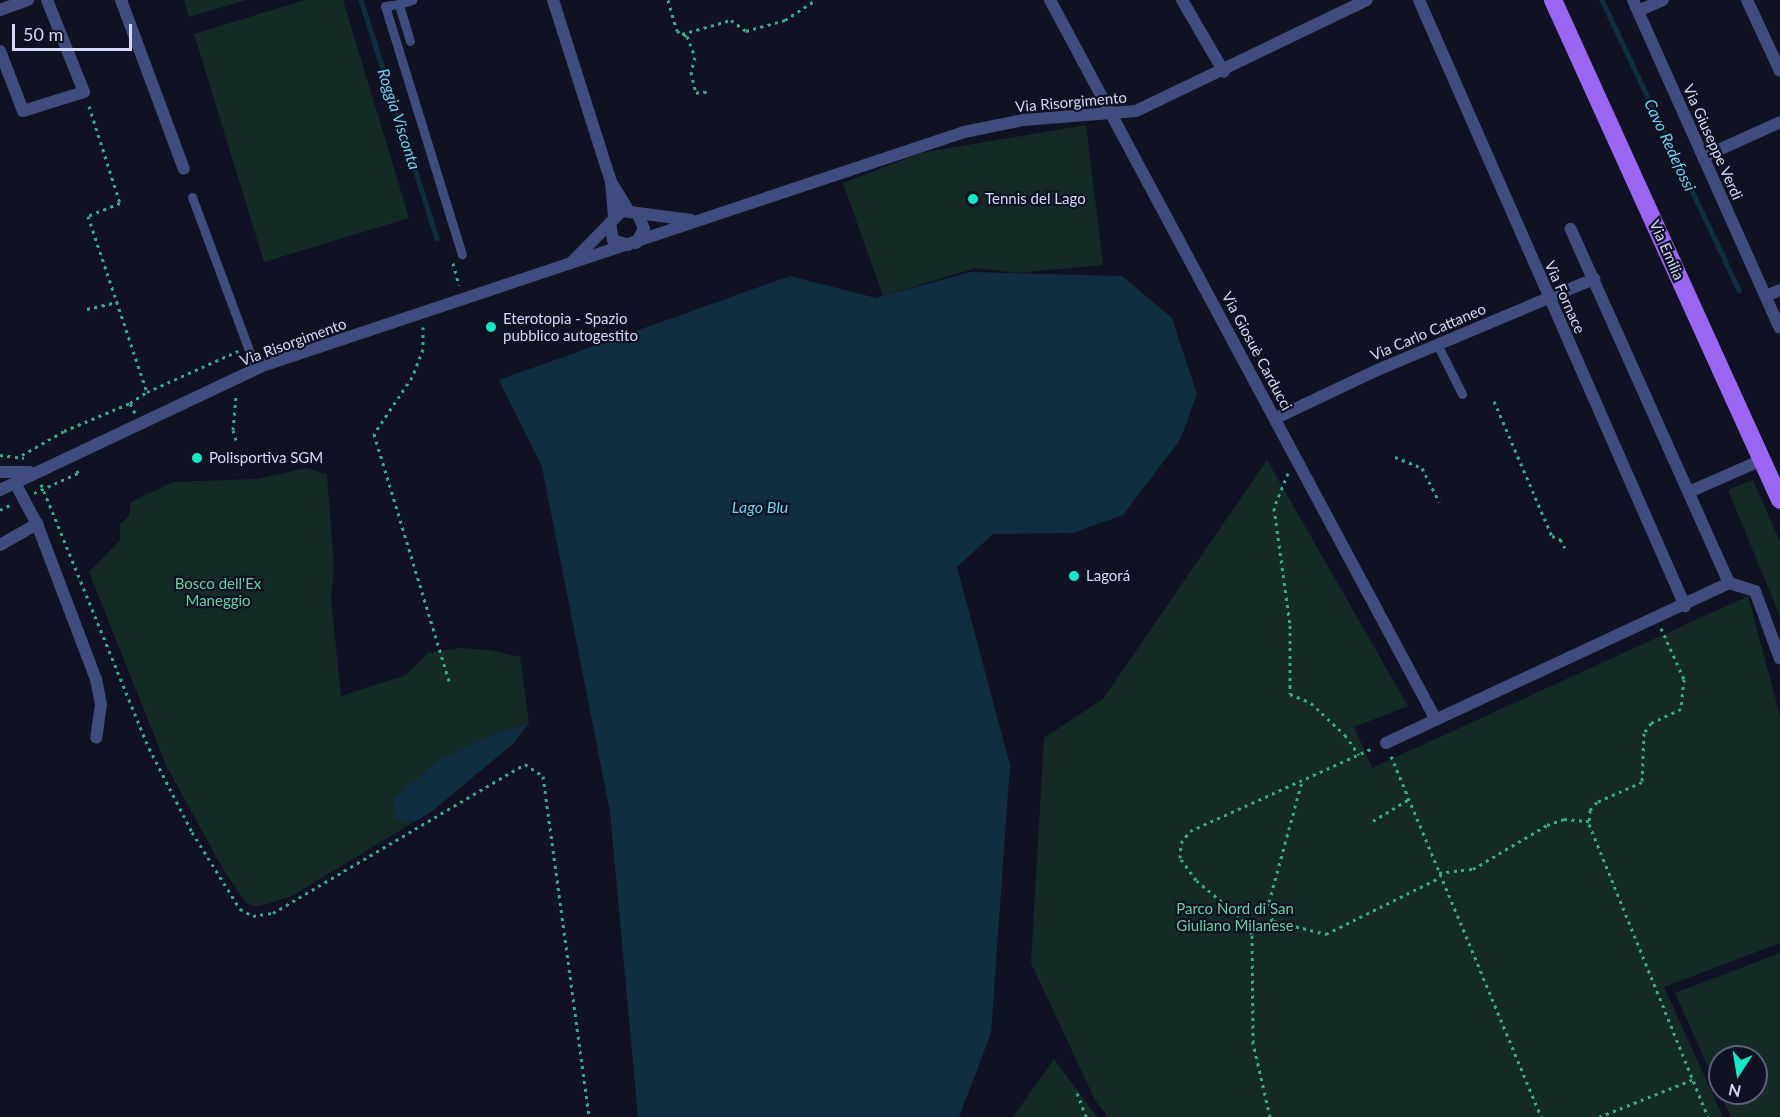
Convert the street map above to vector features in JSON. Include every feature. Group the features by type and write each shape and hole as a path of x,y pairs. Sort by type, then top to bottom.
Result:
{"main road":[{"name":"Via Emilia","path":"1553,0 1780,500"}],"street":[{"path":"0,10 28,0"},
{"path":"0,51 23,111 84,92 47,0"},
{"path":"121,0 184,170"},
{"path":"553,0 611,182 614,240 633,244 644,229 611,182"},
{"name":"Via Giosuè Carducci","path":"1050,0 1115,115 1435,718"},
{"path":"1182,0 1224,72"},
{"name":"Via Risorgimento","path":"0,490 35,471 153,420 256,369 980,128 1044,118 1115,115 1151,106 1367,0"},
{"name":"Via Fornace","path":"1419,0 1685,606"},
{"path":"1636,6 1663,0"},
{"path":"1747,0 1780,71"},
{"name":"Via Giuseppe Verdi","path":"1636,6 1780,328"},
{"path":"1703,157 1780,122"},
{"name":"Via Risorgimento","path":"571,263 612,219 633,212 695,221"},
{"path":"1571,230 1729,583"},
{"name":"Via Carlo Cattaneo","path":"1276,418 1437,344 1594,279"},
{"path":"1766,296 1780,290"},
{"path":"1689,492 1762,460"},
{"name":"Via Risorgimento","path":"0,472 35,471"},
{"path":"15,483 37,524 96,679 101,704 96,738"},
{"path":"0,545 37,524"},
{"path":"1386,743 1435,718 1685,606 1729,583 1755,591 1780,659"}],"lane":[{"path":"412,0 385,6 462,254"},
{"path":"399,4 410,41"},
{"path":"192,197 256,369"},
{"path":"1437,344 1462,394"}],"path":[{"path":"668,0 677,31 682,34 695,57 691,72 696,93 704,91 709,95"},
{"path":"682,34 731,21 746,31 785,20 816,0"},
{"path":"84,92 120,203 88,216 147,392 248,348"},
{"path":"87,309 118,302"},
{"path":"422,314 424,337 419,362 374,434 449,681"},
{"path":"236,394 232,430 236,440"},
{"path":"1494,401 1552,536 1560,539 1565,549"},
{"path":"22,455 64,431 130,403"},
{"path":"1395,457 1422,468 1439,502"},
{"path":"1298,460 1286,475 1274,508 1290,625 1290,694 1311,703 1345,735 1359,755"},
{"path":"0,510 78,473"},
{"path":"44,489 149,748 192,832 240,909 253,916 273,914 525,764 543,776 590,1117"},
{"path":"1657,618 1684,680 1681,709 1651,723 1644,733 1642,782 1598,802 1590,810 1589,821 1593,840 1708,1117"},
{"path":"1270,1117 1253,1043 1252,934 1239,916 1196,880 1180,858 1180,843 1190,831 1386,743 1541,1117"},
{"path":"1272,922 1269,902 1302,781"},
{"path":"1373,821 1409,799"},
{"path":"1247,927 1272,922 1326,934 1440,875 1473,869 1547,825 1564,819 1589,821"},
{"path":"1599,1117 1694,1079"},
{"path":"1077,1093 1086,1117"}],"green space":[{"path":"184,0 246,0 189,17"},
{"path":"305,0 343,0 409,218 264,262 194,34"},
{"name":"Tennis del Lago","path":"1086,125 1103,265 1016,273 976,268 883,296 843,183 921,153"},
{"name":"Parco Nord di San Giuliano Milanese","path":"1267,460 1408,706 1354,727 1372,768 1748,596 1780,716 1780,943 1664,987 1708,1084 1708,1105 1718,1105 1723,1117 1108,1117 1095,1100 1031,963 1044,738 1103,699"},
{"name":"Bosco dell'Ex Maneggio","path":"307,468 327,475 334,566 331,599 341,696 406,675 428,653 460,648 491,650 520,657 529,723 486,737 437,761 408,788 396,820 414,822 290,897 257,907 246,903 223,869 166,765 89,572 120,540 120,524 129,516 131,502 173,482 257,479"},
{"path":"1753,480 1780,542 1780,616 1728,490"},
{"path":"1780,953 1780,1117 1731,1117 1726,1105 1768,1105 1768,1045 1708,1045 1708,1066 1675,993"},
{"path":"1054,1059 1097,1117 1013,1117"}],"water":[{"name":"Lago Blu","path":"970,272 1122,276 1172,318 1197,394 1180,440 1123,515 1073,533 993,534 957,567 1010,765 991,1033 959,1117 638,1117 610,812 542,467 499,380 790,276 876,298"},
{"path":"529,723 514,743 430,813 414,822 396,820 393,800 437,761 486,737"}],"waterway":[{"name":"Roggia Visconta","path":"361,0 437,238"},
{"name":"Cavo Redefossi","path":"1602,0 1739,290"}],"place":[{"name":"Tennis del Lago","path":"973,199"},
{"name":"Eterotopia - Spazio pubblico autogestito","path":"491,327"},
{"name":"Polisportiva SGM","path":"197,458"},
{"name":"Lagorá","path":"1074,576"}]}
